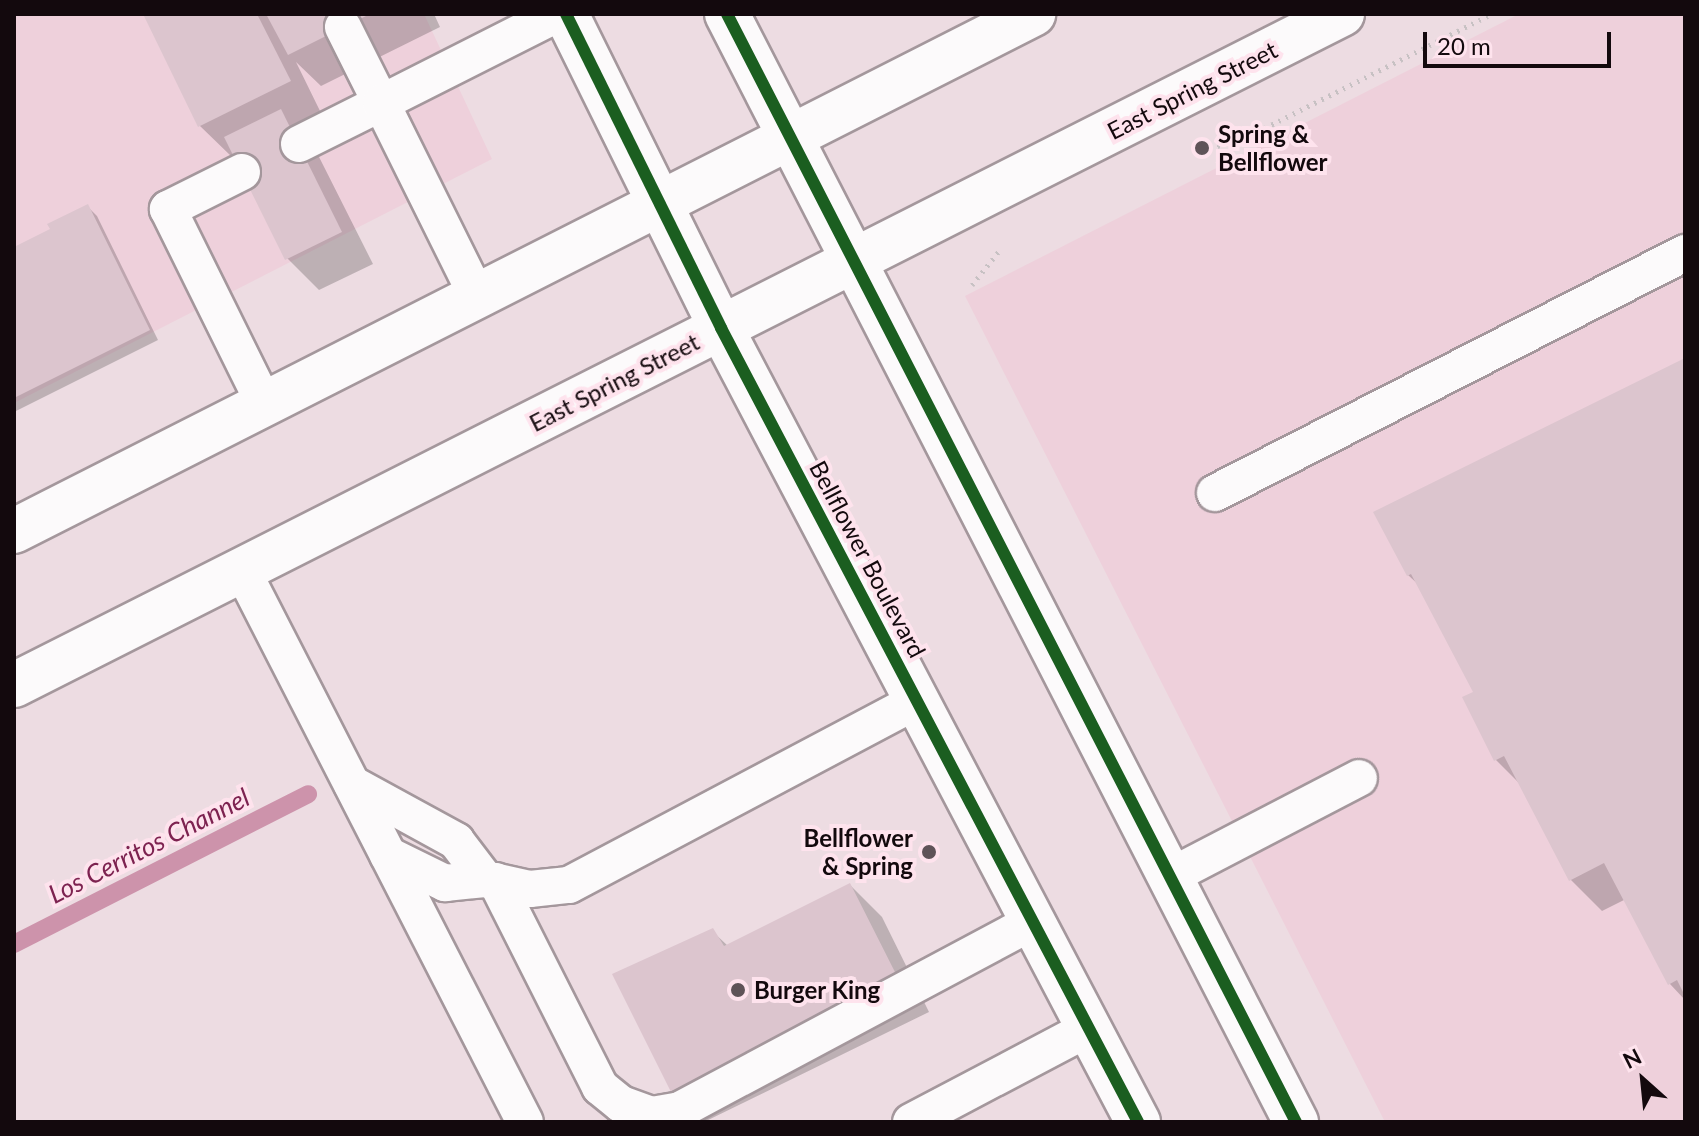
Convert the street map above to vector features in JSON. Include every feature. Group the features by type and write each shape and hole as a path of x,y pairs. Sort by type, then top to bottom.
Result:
{"main road":[{"name":"Bellflower Boulevard","path":"566,14 721,328 1138,1122"},
{"path":"727,14 1296,1122"},
{"path":"14,531 660,207 1033,14"},
{"name":"East Spring Street","path":"14,685 855,263 1342,14"}],"lane":[{"path":"299,144 557,14"},
{"path":"343,27 478,298"},
{"path":"242,172 168,209 265,405"},
{"path":"1215,493 1685,253"},
{"path":"242,570 525,1122"},
{"path":"388,855 445,883 490,880 530,889 569,885 918,700"},
{"path":"1169,877 1359,778"},
{"path":"352,784 456,841 490,880 600,1087 621,1104 652,1115 680,1110 1034,921"},
{"path":"911,1122 1089,1028"}],"shaded area":[{"path":"14,14 424,14 492,159 14,403"},
{"path":"1519,14 1685,14 1685,1122 1385,1122 965,296"}],"building":[{"path":"143,14 257,14 291,81 198,127"},
{"path":"266,14 370,14 288,55"},
{"path":"281,109 342,232 285,260 224,137"},
{"path":"88,204 150,330 14,398 14,247 50,229 47,224"},
{"path":"1685,358 1685,996 1677,980 1668,985 1604,863 1569,881 1504,756 1494,761 1462,697 1473,692 1411,574 1407,576 1373,512"},
{"path":"850,883 899,980 671,1092 612,974 713,928 724,946"}],"waterway":[{"name":"Los Cerritos Channel","path":"14,944 308,794"}],"cycle path":[{"path":"566,14 721,328 1138,1122"},
{"path":"727,14 1296,1122"}],"place":[{"name":"Spring & Bellflower","path":"1202,148"},
{"name":"Bellflower & Spring","path":"929,852"},
{"name":"Burger King","path":"738,990"}]}
